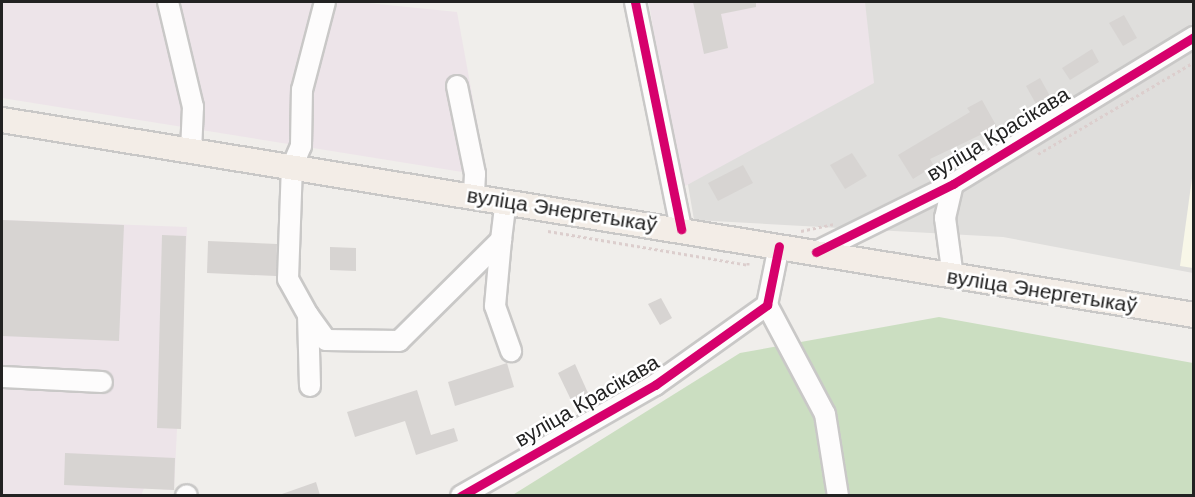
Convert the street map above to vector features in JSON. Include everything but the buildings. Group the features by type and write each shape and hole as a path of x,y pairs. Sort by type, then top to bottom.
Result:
{"main road":[{"name":"вуліца Энергетыкаў","path":"2,120 681,229 953,277 1194,315"}],"street":[{"path":"168,2 193,107 191,151"},
{"path":"325,2 302,90 301,146 292,167 288,279 308,315 327,340 399,341 501,240"},
{"path":"635,2 681,229"},
{"name":"вуліца Красікава","path":"816,252 953,184 1194,36"},
{"path":"457,86 475,174 474,196"},
{"name":"вуліца Красікава","path":"953,184 945,218 953,277"},
{"path":"506,201 495,306 510,351"},
{"path":"779,246 767,305 825,414 838,495"},
{"name":"вуліца Красікава","path":"461,495 655,384 767,305"},
{"path":"308,315 310,386"},
{"path":"2,377 102,382"}],"path":[{"path":"1035,156 1194,62"},
{"path":"934,173 955,161"},
{"path":"798,231 840,222"},
{"path":"544,230 748,264 751,241"}],"shaded area":[{"path":"2,2 358,2 457,12 487,176 2,98"},
{"path":"649,2 865,2 874,83 678,190"},
{"path":"863,2 1193,2 1193,273 1003,237 694,220 686,173"},
{"path":"1193,171 1193,268 1180,266"},
{"path":"2,220 187,227 174,490 144,488 141,496 2,496"}],"green space":[{"path":"939,317 1193,363 1193,495 511,496 740,353"}],"cycle path":[{"path":"635,2 681,229"},
{"path":"816,252 953,184 1194,37"},
{"path":"461,496 655,385 767,305 779,246"}]}
